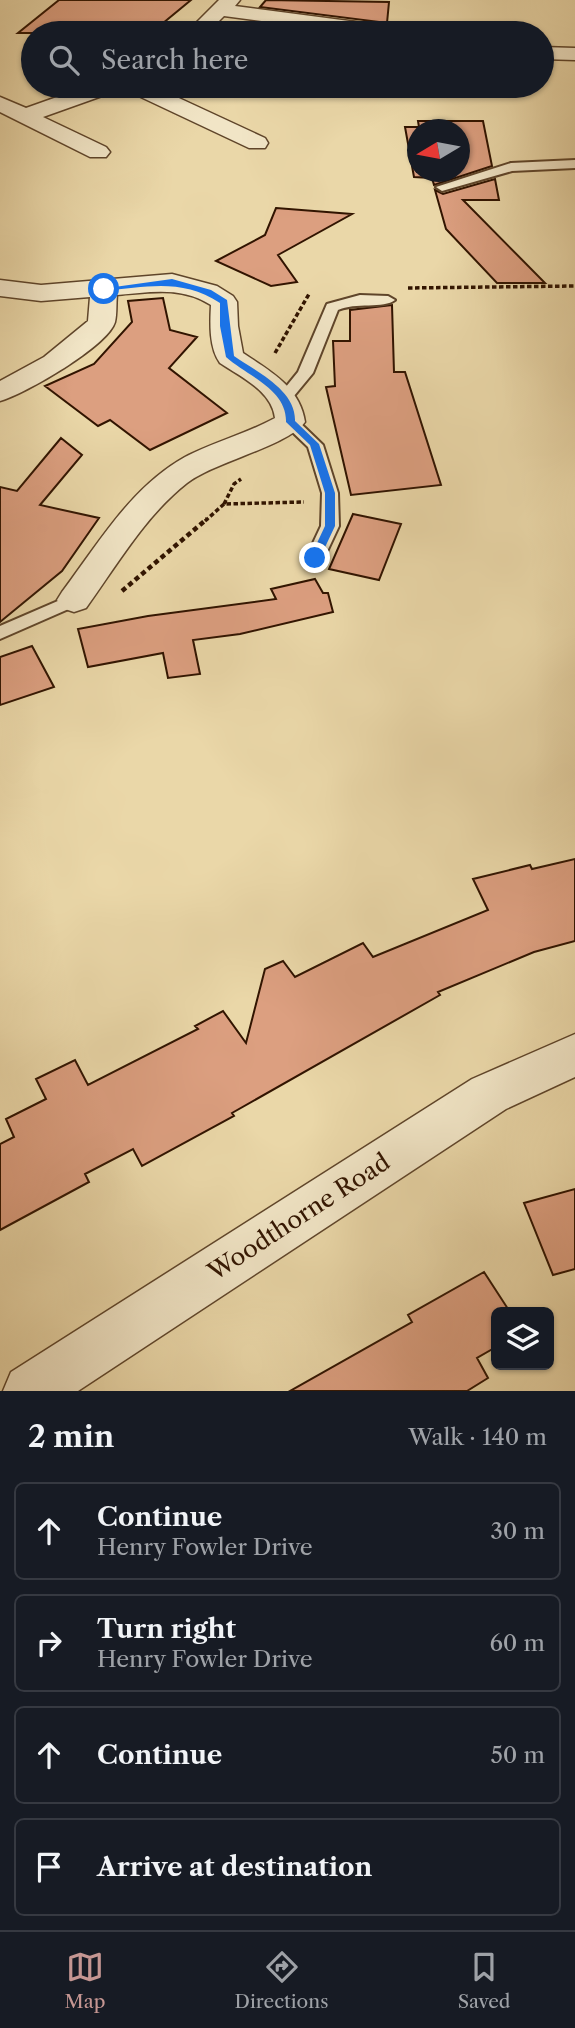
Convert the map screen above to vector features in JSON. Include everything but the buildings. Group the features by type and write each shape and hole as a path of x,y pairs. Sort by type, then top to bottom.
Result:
{"street":[{"path":"208,21 225,5 322,21"},
{"path":"554,53 575,54"},
{"path":"23,116 74,98"},
{"path":"161,98 257,143"},
{"path":"0,104 97,152"},
{"path":"0,288 41,293 172,282 208,292 224,302 224,326 230,357 287,410 268,435 195,464 158,490 74,600"},
{"path":"0,392 29,380 54,365 101,323 104,289"},
{"name":"Woodthorne Road","path":"30,1391 489,1094 575,1055"}],"lane":[{"path":"442,187 511,167 575,164"},
{"path":"315,558 330,526 330,493 315,444 287,410 332,307 344,301 359,299 388,300"},
{"path":"0,633 74,600"}],"path":[{"path":"118,595 224,504 330,500"}],"route":[{"path":"104,289 172,282 208,292 224,302 224,326 230,357 280,393 291,409 290,422 315,444 330,493 330,526 315,558"}]}
